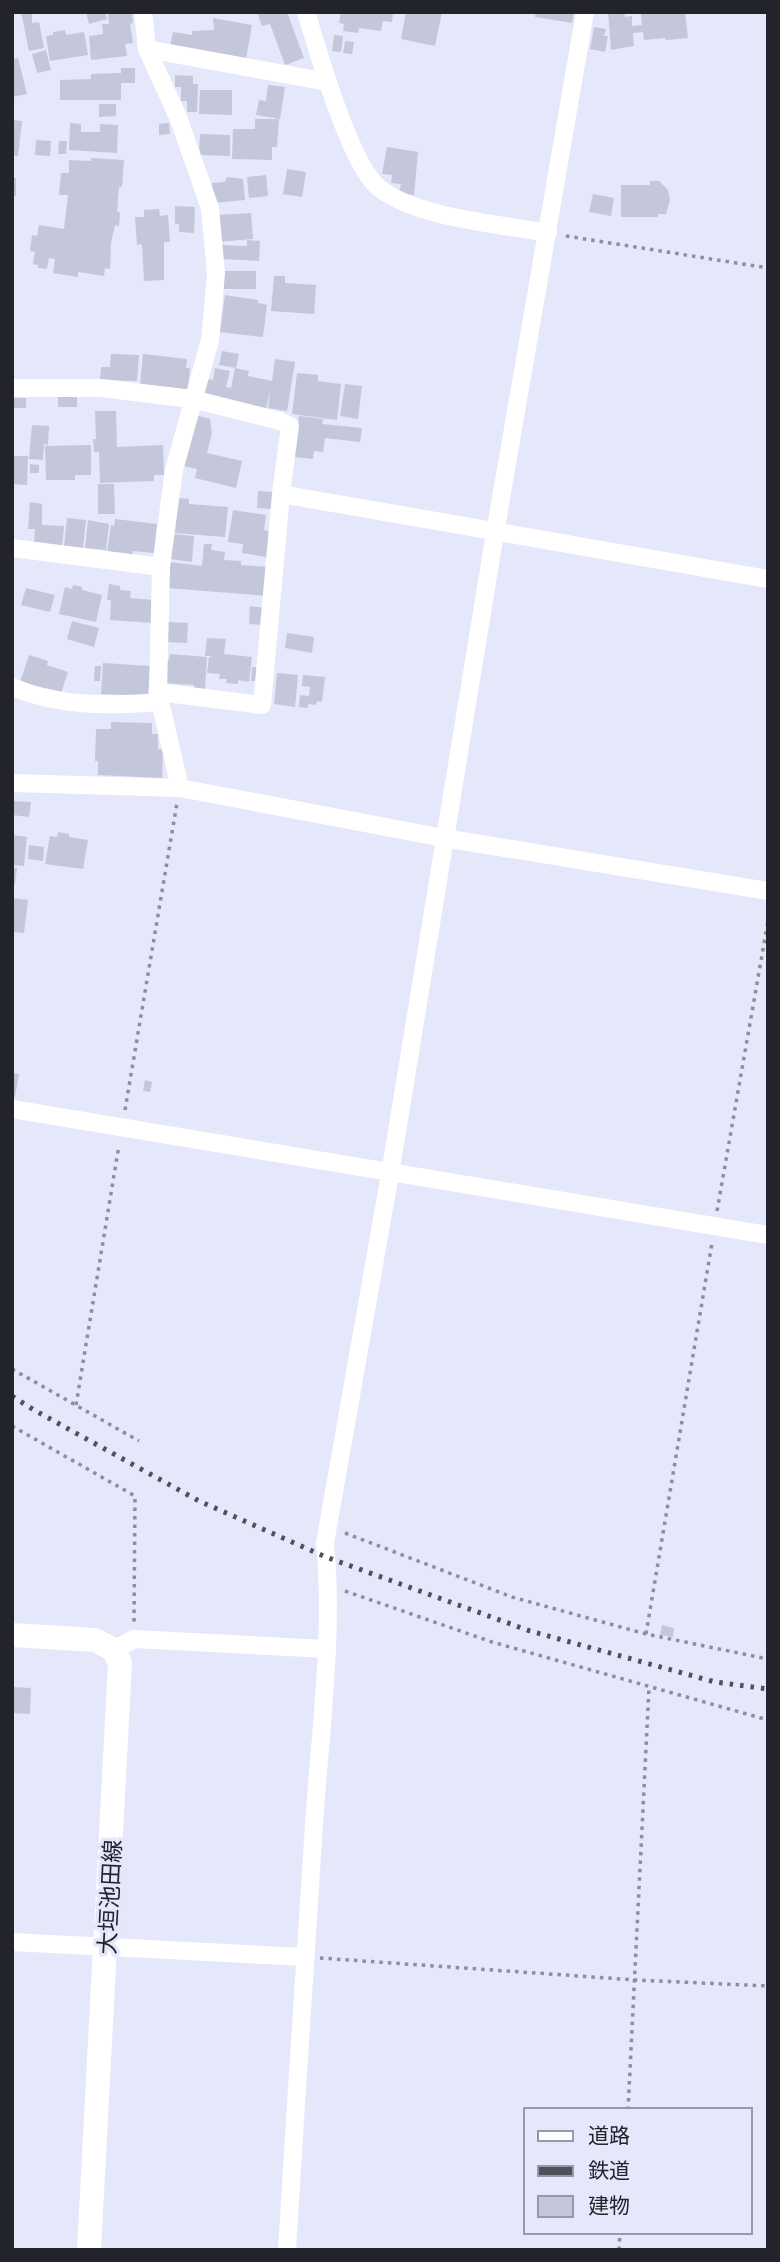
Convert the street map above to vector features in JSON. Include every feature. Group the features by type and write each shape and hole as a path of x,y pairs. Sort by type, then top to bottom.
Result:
{"main road":[{"path":"12,1635 95,1640 124,1645"},
{"name":"大垣池田線","path":"89,2250 120,1664 124,1645"}],"street":[{"path":"143,12 147,49 178,117 210,208 215,273 210,340 174,470 161,567 159,697 180,788"},
{"path":"306,12 328,82 359,161 377,187 401,202 433,213 548,233"},
{"path":"287,2250 326,1650 329,1585 325,1543 390,1174 495,533 585,12"},
{"path":"147,49 328,82"},
{"path":"12,388 101,388 192,399 280,421 289,426 261,705 159,697 116,705 73,704 35,696 12,687"},
{"path":"281,494 768,579"},
{"path":"12,548 161,567"},
{"path":"12,783 180,788 444,838 768,891"},
{"path":"12,1109 768,1235"},
{"path":"124,1645 326,1650"},
{"path":"12,1942 304,1957"}],"path":[{"path":"548,233 768,268"},
{"path":"76,1405 180,788"},
{"path":"646,1634 768,921"},
{"path":"12,1369 139,1441"},
{"path":"12,1426 135,1496 124,1645"},
{"path":"330,1525 355,1539 512,1597 646,1634 768,1659"},
{"path":"329,1585 492,1642 768,1720"},
{"path":"628,2108 649,1688"},
{"path":"304,1957 636,1980 768,1986"}],"building":[{"path":"21,12 32,12 32,23 39,22 44,48 29,51"},
{"path":"86,12 105,12 107,19 89,24"},
{"path":"108,12 132,12 133,23 130,24 133,43 125,44 127,56 91,60 89,36 103,34 102,24 109,24"},
{"path":"257,12 287,12 304,58 285,65 270,24 262,26"},
{"path":"341,12 393,12 392,22 383,21 381,31 359,28 358,33 343,31 344,24 339,23"},
{"path":"406,12 442,12 435,46 401,39"},
{"path":"536,12 574,12 572,23 535,17"},
{"path":"608,12 624,12 625,17 632,16 632,26 642,25 641,12 685,12 688,38 644,40 643,32 633,33 634,46 611,50"},
{"path":"213,18 252,25 246,59 170,46 173,32 192,35 192,31 214,30"},
{"path":"594,27 606,29 604,36 608,36 605,52 590,49"},
{"path":"65,30 66,35 84,32 88,55 50,61 46,36"},
{"path":"334,35 343,36 341,52 332,51"},
{"path":"345,41 354,42 352,54 343,53"},
{"path":"46,50 51,70 37,73 32,54"},
{"path":"18,58 27,94 12,97 12,59"},
{"path":"121,68 135,68 135,83 121,83 121,100 60,100 60,80 91,79 91,74 121,73"},
{"path":"175,75 193,76 193,84 198,84 197,112 187,112 187,101 181,101 181,87 175,87"},
{"path":"268,85 285,87 280,119 256,115 259,100 266,101"},
{"path":"200,90 232,90 232,115 199,114"},
{"path":"99,104 116,104 116,116 99,117"},
{"path":"255,119 279,119 277,147 272,147 272,160 232,159 233,129 255,129"},
{"path":"12,120 22,121 18,156 12,155"},
{"path":"70,123 81,124 81,132 100,132 100,124 118,125 117,153 69,150"},
{"path":"169,123 170,134 159,135 159,124"},
{"path":"200,134 230,135 230,156 199,155"},
{"path":"36,140 51,141 50,156 35,155"},
{"path":"59,141 67,141 66,154 58,154"},
{"path":"387,147 418,152 414,195 399,193 401,184 391,183 392,175 382,174"},
{"path":"91,158 124,160 117,212 120,212 119,226 115,225 111,243 110,269 105,268 104,276 78,272 78,277 53,273 55,259 49,258 47,269 38,268 38,265 33,264 35,252 30,251 32,235 37,236 39,225 64,229 68,195 59,195 61,173 69,173 69,160 91,161"},
{"path":"287,169 306,172 302,197 283,194"},
{"path":"266,175 268,196 249,198 247,177"},
{"path":"227,177 243,179 245,200 213,203 212,183 225,182"},
{"path":"12,178 16,178 16,196 12,196"},
{"path":"650,181 659,181 668,190 670,200 666,214 658,214 658,217 621,217 621,185 650,185"},
{"path":"593,194 614,198 611,216 589,212"},
{"path":"175,206 195,207 194,233 179,232 179,224 175,224"},
{"path":"159,209 160,216 168,215 170,242 164,242 164,280 144,281 142,244 137,245 135,217 144,217 144,210"},
{"path":"251,213 253,239 217,242 215,215"},
{"path":"247,240 260,241 259,261 221,259 221,245 247,246"},
{"path":"224,271 256,271 256,289 224,289"},
{"path":"274,276 285,276 285,283 316,285 314,314 271,311"},
{"path":"225,295 258,300 258,303 267,305 263,337 220,332"},
{"path":"222,351 239,354 236,368 219,365"},
{"path":"111,354 139,355 137,381 100,380 101,367 110,367"},
{"path":"143,354 187,359 186,368 190,368 188,391 140,386"},
{"path":"275,359 295,362 287,411 268,408 271,388 265,413 203,393 206,379 213,380 215,368 230,371 226,387 231,388 235,368 249,371 248,376 272,381"},
{"path":"297,373 318,375 318,381 341,384 337,420 292,414"},
{"path":"345,384 362,386 358,419 340,416"},
{"path":"58,397 77,397 77,407 58,407"},
{"path":"14,398 26,398 26,408 14,408"},
{"path":"95,411 116,411 117,447 163,445 164,475 154,475 154,481 100,483 99,452 94,452 93,439 96,439"},
{"path":"196,415 210,419 212,433 207,453 242,461 236,488 195,478 197,469 183,466"},
{"path":"299,416 323,419 322,424 362,428 360,442 325,438 323,452 314,451 313,459 294,457"},
{"path":"32,425 49,426 48,445 44,444 43,460 29,459"},
{"path":"91,445 91,475 75,475 75,480 46,480 45,446"},
{"path":"12,456 28,456 27,485 12,484"},
{"path":"30,464 39,465 39,473 30,473"},
{"path":"98,484 114,484 115,514 98,514"},
{"path":"258,491 273,492 272,509 257,508"},
{"path":"176,498 189,499 189,504 228,507 225,537 174,533"},
{"path":"30,502 42,504 42,525 64,526 62,548 34,546 35,529 28,529"},
{"path":"233,510 266,515 264,530 272,532 267,557 242,553 243,544 228,542"},
{"path":"67,518 86,520 83,548 64,546"},
{"path":"115,519 157,524 154,553 133,551 132,555 107,552 111,525 114,526"},
{"path":"88,520 109,524 106,550 85,548"},
{"path":"172,534 194,536 192,562 170,559"},
{"path":"204,544 212,544 211,550 225,552 224,560 241,561 241,565 269,567 267,596 167,588 170,562 202,566"},
{"path":"109,584 120,586 120,590 131,591 130,598 154,600 152,623 110,620 111,600 107,600"},
{"path":"73,585 102,595 96,622 59,614 65,587 72,589"},
{"path":"26,588 55,595 50,612 21,605"},
{"path":"250,606 265,608 264,625 249,624"},
{"path":"72,621 99,628 94,647 67,639"},
{"path":"167,622 188,623 187,643 166,642"},
{"path":"287,633 314,637 312,653 285,648"},
{"path":"207,638 226,639 224,654 252,657 249,682 238,680 238,684 226,683 227,679 219,679 220,674 207,673 209,657 213,656 205,656"},
{"path":"170,654 207,657 205,689 194,688 194,685 163,683 164,660 169,660"},
{"path":"29,655 68,672 61,693 46,688 44,693 19,685"},
{"path":"103,663 150,666 148,696 101,694"},
{"path":"95,666 101,666 100,681 94,681"},
{"path":"252,667 259,667 257,681 251,681"},
{"path":"277,673 298,675 295,707 274,704"},
{"path":"303,675 325,677 322,702 317,701 316,705 308,704 308,708 299,707 300,695 309,696 310,687 302,686"},
{"path":"111,722 152,723 152,734 158,734 158,749 163,750 162,778 98,775 98,761 95,761 96,729 111,729"},
{"path":"13,801 31,802 29,817 12,815"},
{"path":"58,832 88,840 83,869 45,864 50,836 57,837"},
{"path":"12,835 27,837 24,866 12,865"},
{"path":"29,845 44,847 43,861 28,859"},
{"path":"12,868 17,868 15,884 12,884"},
{"path":"12,898 28,900 24,933 12,932"},
{"path":"12,1073 19,1074 15,1097 12,1097"},
{"path":"145,1080 152,1082 150,1092 143,1091"},
{"path":"662,1625 674,1628 673,1637 660,1635"},
{"path":"12,1687 31,1688 30,1714 12,1713"}],"railway":[{"path":"12,1396 199,1501 326,1557 530,1631 715,1682 768,1689"}]}
